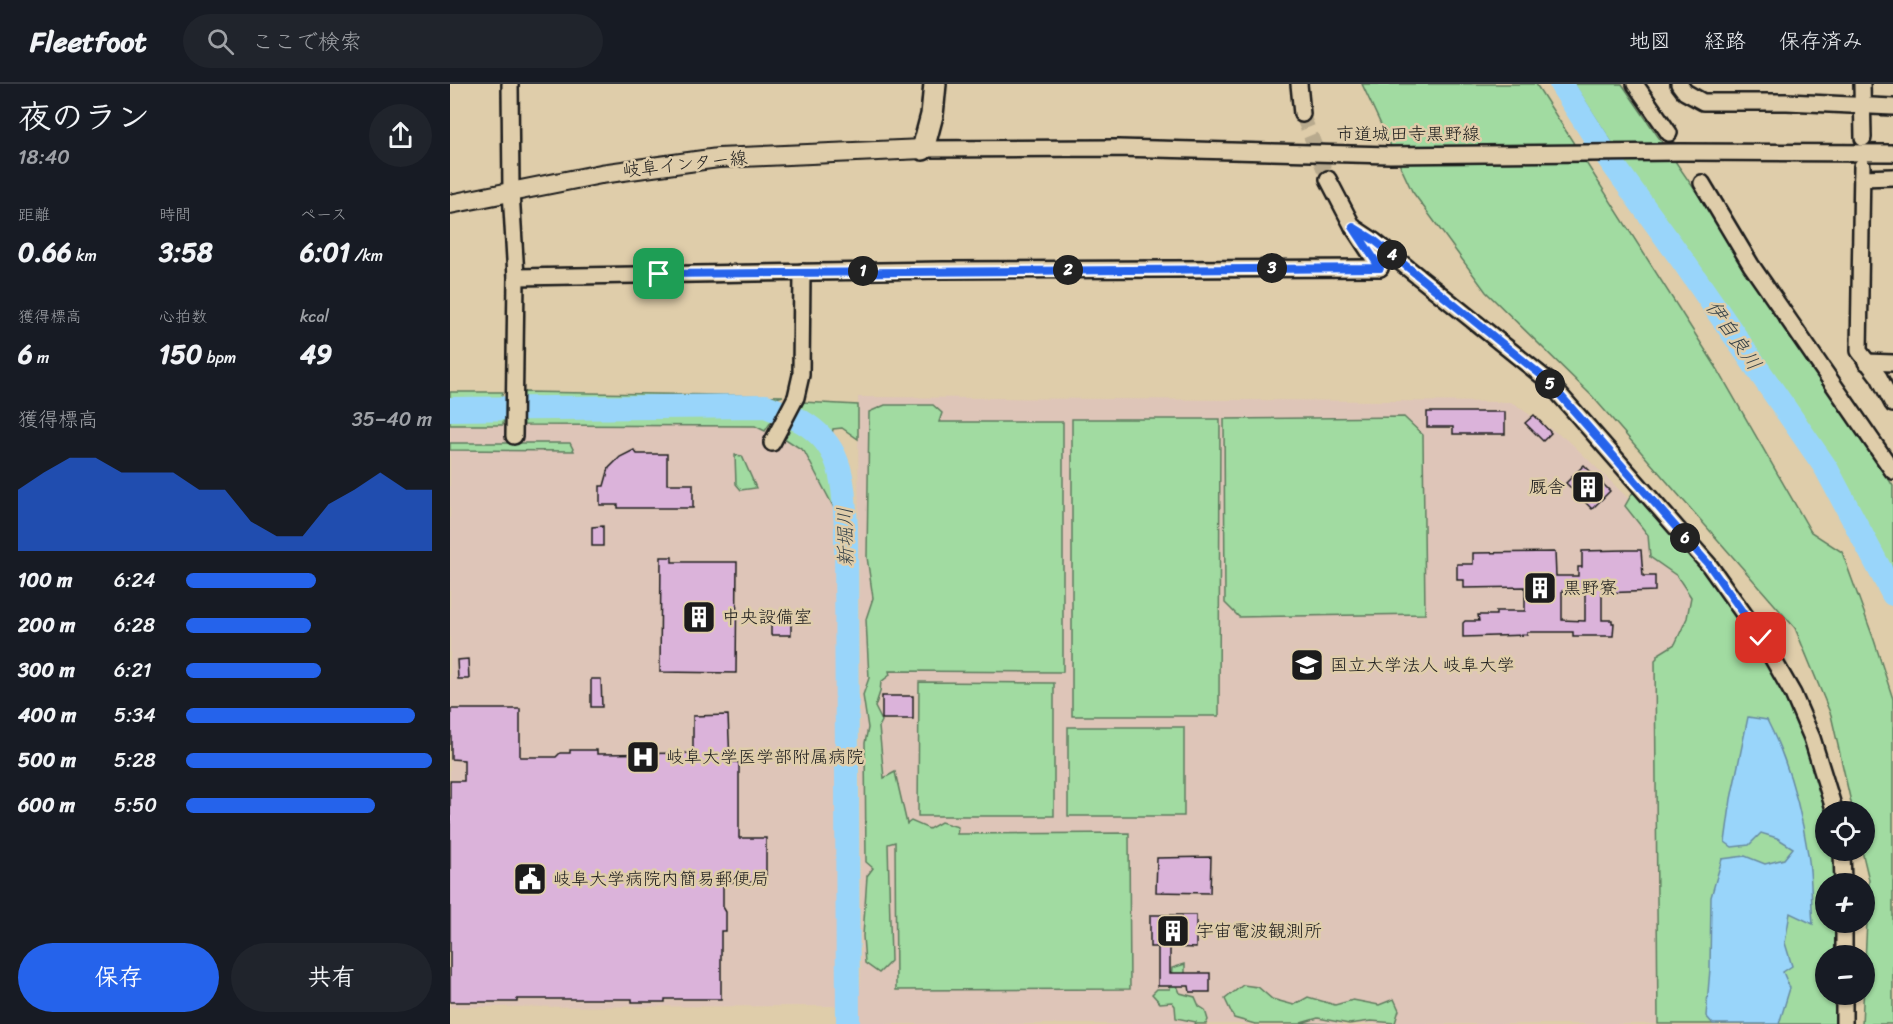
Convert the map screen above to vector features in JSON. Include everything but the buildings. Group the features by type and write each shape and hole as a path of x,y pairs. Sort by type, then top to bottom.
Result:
{"highway":[{"path":"921,84 918,117 923,149"},
{"path":"923,149 932,115 935,84"}],"main road":[{"name":"岐阜インター線","path":"450,204 601,174 718,158 923,149"}],"street":[{"path":"510,84 511,191 516,277 514,436"},
{"path":"1299,84 1302,114"},
{"path":"1635,84 1669,134"},
{"path":"1679,84 1685,92 1703,102 1893,107"},
{"path":"1862,84 1863,138"},
{"name":"市道城田寺黒野線","path":"923,149 1118,148 1390,155 1680,152 1893,153"},
{"path":"1893,177 1862,172 1859,351 1879,377 1893,404"},
{"path":"516,277 801,272 1380,268 1353,227 1328,179"},
{"path":"1702,183 1751,265 1893,471"},
{"path":"1353,227 1374,240 1546,379 1709,565 1761,638 1793,694 1812,738 1832,801"},
{"path":"772,443 796,397 801,375 801,272"},
{"path":"1866,362 1893,363"},
{"path":"1844,1005 1844,1024"}],"shaded area":[{"name":"国立大学法人 岐阜大学","path":"858,397 1511,402 1570,442 1637,507 1715,596 1815,985 1815,1005 1820,1005 1825,1024 849,1024 861,981"},
{"name":"岐阜大学医学部附属病院","path":"450,425 755,426 784,438 804,451 834,508 839,1006 450,1007"}],"green space":[{"path":"1362,84 1536,84 1718,370 1811,532 1842,552 1893,699 1893,1024 1862,1024 1863,1005 1875,1005 1875,945 1866,945 1866,933 1875,933 1875,873 1867,873 1864,861 1875,861 1875,801 1851,801 1831,715 1795,628 1592,396 1486,292 1412,191"},
{"path":"1574,84 1622,84 1843,405 1893,486 1893,577 1877,545 1713,292 1674,239"},
{"path":"450,392 503,392 499,405 450,403"},
{"path":"523,392 783,396 763,402 524,403"},
{"path":"802,402 858,405 858,439 842,428 833,429 828,461 844,503 834,508 804,451 784,438"},
{"path":"885,405 933,405 942,413 939,422 1063,422 1063,672 889,671 890,675 881,682 875,707 882,721 879,727 884,778 895,772 907,824 911,821 929,829 941,822 958,827 957,834 1129,833 1130,989 896,990 895,842 888,844 891,961 879,973 865,963 863,936 867,876 873,868 866,862 865,743 868,728 863,695 869,678 866,619 873,598 867,557 869,412"},
{"path":"765,410 775,416 765,431 755,426 524,425 523,413"},
{"path":"450,412 504,415 503,425 450,425"},
{"path":"1404,417 1423,435 1425,614 1239,617 1225,603 1224,419"},
{"path":"1072,419 1220,419 1219,716 1072,716"},
{"path":"450,443 570,443 574,451 450,450"},
{"path":"735,455 742,456 756,488 741,490 736,484"},
{"path":"1633,492 1660,517 1709,570 1787,689 1827,801 1815,801 1815,861 1843,861 1846,873 1815,873 1815,933 1849,933 1849,945 1815,945 1815,1005 1845,1005 1842,1024 1658,1024 1655,660 1657,655 1675,644 1687,618 1691,597 1677,576 1650,557 1648,535 1625,506"},
{"path":"919,682 1054,683 1054,816 918,816"},
{"path":"1068,727 1184,727 1184,816 1068,816"},
{"path":"1185,964 1185,974 1176,983 1180,993 1195,997 1199,1006 1205,1010 1208,1020 1206,1024 1195,1024 1196,1022 1176,1018 1175,1006 1172,1002 1160,1003 1152,994 1157,989 1170,989 1172,968"},
{"path":"1243,985 1258,987 1272,999 1294,1005 1308,997 1335,1005 1353,1000 1379,1005 1394,999 1399,1010 1395,1023 1371,1021 1349,1024 1318,1018 1301,1023 1328,1024 1255,1024 1234,1018 1225,999"}],"water":[{"path":"1748,717 1767,720 1793,786 1802,820 1809,863 1813,924 1790,913 1785,943 1792,966 1783,972 1790,988 1779,1024 1713,1024 1706,1016 1710,969 1711,897 1722,859 1745,856 1765,864 1784,859 1793,848 1777,838 1761,833 1749,845 1732,847 1725,842 1731,799"}],"waterway":[{"name":"伊自良川","path":"1561,84 1607,156 1683,261 1826,468 1893,594"},
{"name":"新堀川","path":"450,409 766,406 801,421 826,442 842,480 846,527 848,1024"}],"tunnel":[{"path":"1302,114 1328,179"}],"place":[{"name":"厩舎","path":"1588,487"},
{"name":"黒野寮","path":"1540,588"},
{"name":"中央設備室","path":"699,617"},
{"name":"国立大学法人 岐阜大学","path":"1307,665"},
{"name":"岐阜大学医学部附属病院","path":"643,757"},
{"name":"岐阜大学病院内簡易郵便局","path":"530,879"},
{"name":"宇宙電波観測所","path":"1173,931"}],"route":[{"path":"659,274 1380,268 1353,227 1374,240 1546,379 1709,565 1761,638"}]}
